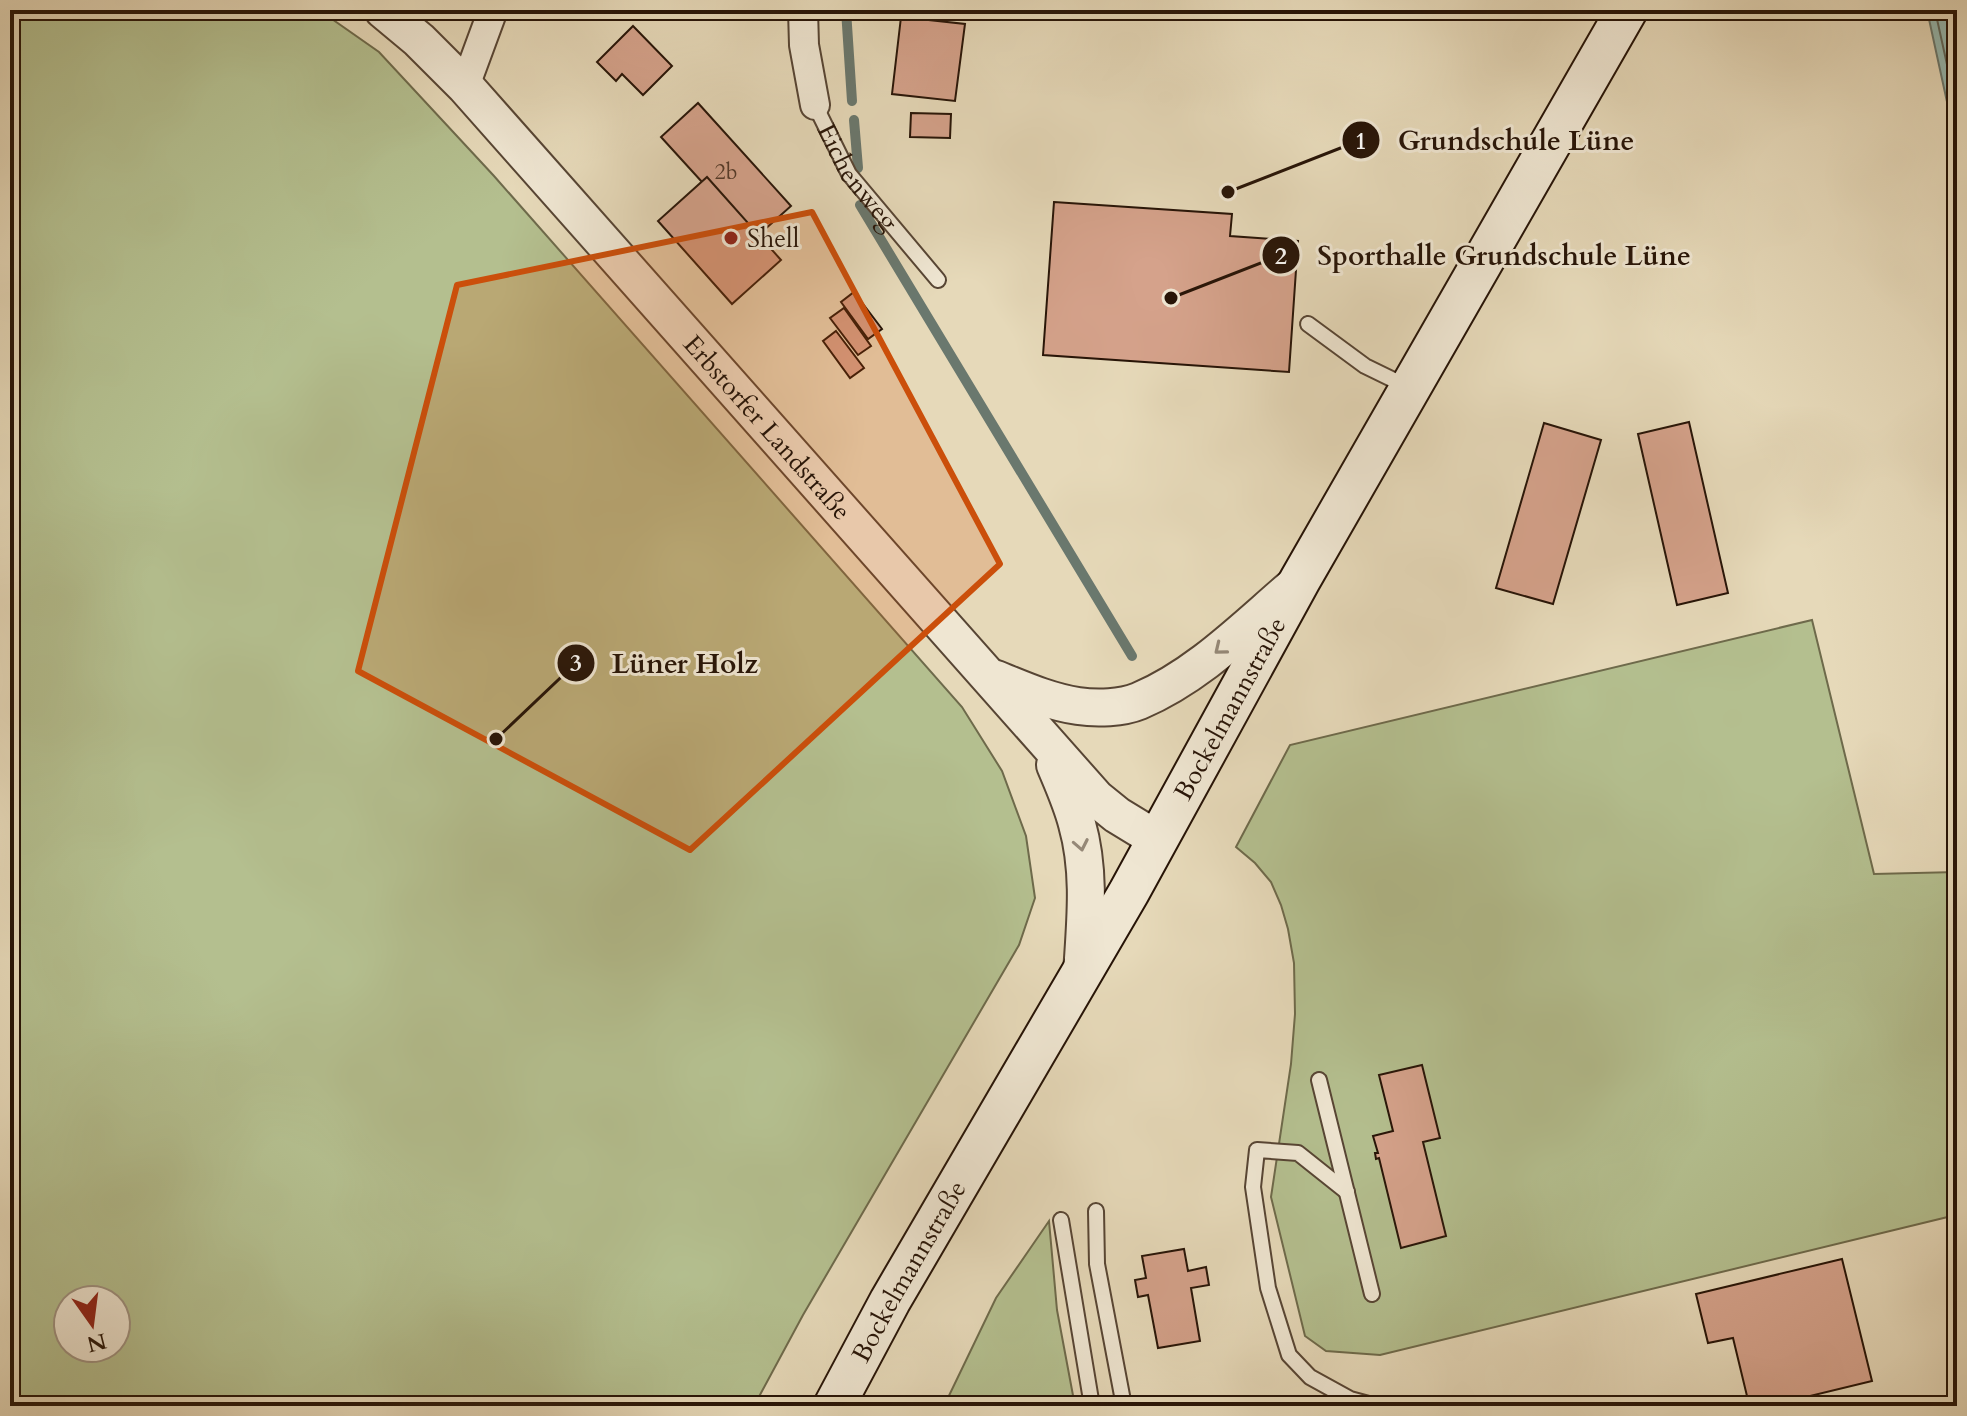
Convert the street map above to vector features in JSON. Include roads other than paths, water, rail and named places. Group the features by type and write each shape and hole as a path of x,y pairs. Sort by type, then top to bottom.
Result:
{"main road":[{"name":"Bockelmannstraße","path":"834,1406 890,1301 1082,974 1196,774 1300,580 1627,10"}],"street":[{"name":"Erbstorfer Landstraße","path":"383,10 419,40 465,86 1096,798 1158,840"},
{"path":"465,86 493,10"},
{"name":"Eichenweg","path":"803,10 804,45 815,105"},
{"path":"990,677 1046,699 1077,706 1104,708 1137,702 1213,655 1300,580"},
{"path":"1048,745 1077,823 1083,851 1086,879 1082,974"}],"lane":[{"name":"Eichenweg","path":"815,105 849,174 938,280"},
{"path":"1308,324 1365,366 1410,388"},
{"path":"1319,1080 1372,1294"},
{"path":"1347,1192 1298,1153 1257,1150 1253,1187 1268,1288 1289,1355 1310,1377 1347,1403 1376,1406"},
{"path":"1096,1211 1097,1264 1124,1406"},
{"path":"1061,1220 1092,1406"}],"water":[{"path":"1927,10 1957,10 1957,143 1954,134"}],"waterway":[{"path":"846,10 852,101"},
{"path":"854,120 858,168"},
{"path":"860,205 1132,656"}],"place":[{"name":"Grundschule Lüne","path":"1228,192"},
{"name":"Shell","path":"731,238"},
{"name":"Sporthalle Grundschule Lüne","path":"1171,298"},
{"name":"Lüner Holz","path":"496,739"}]}
